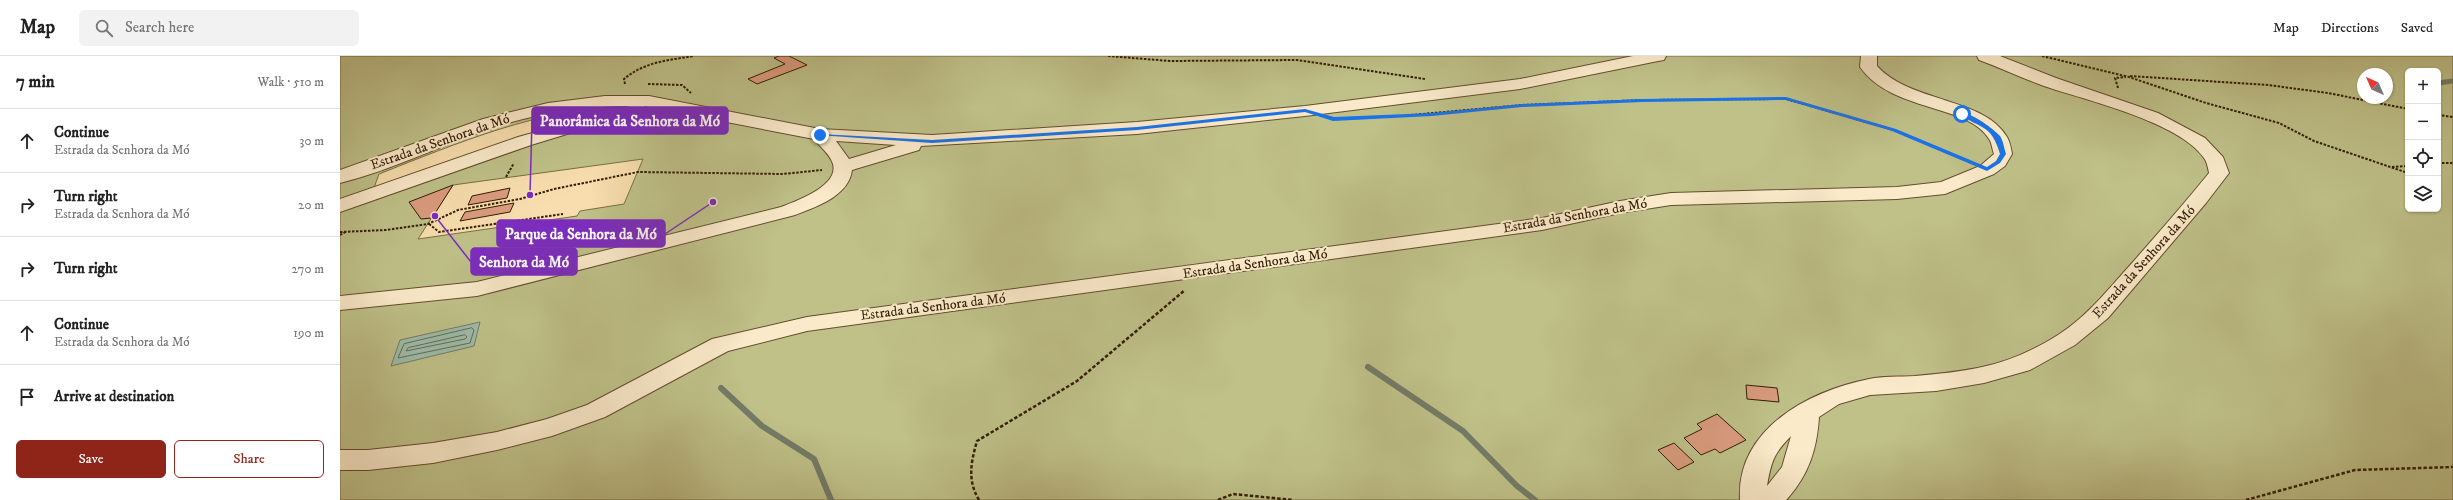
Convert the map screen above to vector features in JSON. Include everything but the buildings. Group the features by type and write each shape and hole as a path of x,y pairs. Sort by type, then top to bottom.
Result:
{"street":[{"name":"Estrada da Senhora da Mó","path":"340,178 489,122 548,108 606,101 649,101 666,106 820,135 932,141 1137,128 1305,111 1520,84 1658,56"},
{"name":"Estrada da Senhora da Mó","path":"340,460 368,460 433,453 496,441 552,427 596,411 720,345 746,337 806,324 1206,271 1542,224 1620,207 1672,199 1897,193 1946,188 1987,170 1998,162 2003,154 1998,137 1984,124 1970,117 1897,90 1885,83 1868,67 1869,56"},
{"name":"Estrada da Senhora da Mó","path":"1754,500 1753,487 1757,464 1768,443 1785,427 1830,398 1870,387 1936,383 1984,375 2021,364 2068,340 2100,313 2199,199 2219,172 2217,161 2209,153 2189,136 2162,120 2145,112 2058,85 1985,56"},
{"path":"340,206 527,138 589,120 666,106"},
{"path":"340,303 476,289 788,211 809,202 832,188 842,176 843,167 820,135"},
{"path":"843,167 893,150 932,141"},
{"path":"1770,500 1779,492 1797,468 1806,441 1806,414"}],"path":[{"path":"631,84 623,84 624,79 630,74 662,62 694,56"},
{"path":"1108,56 1170,61 1297,60 1432,79"},
{"path":"2042,56 2129,77 2206,103 2279,123 2314,141 2405,172"},
{"path":"2118,89 2115,78 2129,77 2268,85 2328,93 2405,108"},
{"path":"646,84 682,85 692,94 693,102 687,109"},
{"path":"1409,115 1522,105 1642,100 1786,99 1894,130 1987,170"},
{"path":"2441,115 2453,117"},
{"path":"2441,163 2453,163"},
{"path":"2390,167 2405,166"},
{"path":"340,233 351,230 386,230 428,224 458,210 520,199 554,189 638,172 783,174 843,167"},
{"path":"428,224 439,232 563,214"},
{"path":"979,500 972,491 969,470 977,441 1077,381 1116,350 1206,271"},
{"path":"2246,500 2355,470 2453,467"},
{"path":"1218,500 1233,494 1293,500"}],"green space":[{"path":"340,56 2453,56 2453,500 340,500","holes":["625,107 627,118 561,134 370,199 379,174 469,139 530,120 593,109","643,159 624,204 580,211 577,216 418,239 453,185"]}],"water":[{"path":"480,322 474,346 391,366 400,340"}],"waterway":[{"path":"2441,83 2453,81"},
{"path":"1368,367 1463,431 1517,486 1535,500"},
{"path":"721,388 762,426 814,459 831,500"}],"place":[{"name":"Panorâmica da Senhora da Mó","path":"530,195"},
{"name":"Parque da Senhora da Mó","path":"713,202"},
{"name":"Senhora da Mó","path":"435,216"}],"route":[{"path":"820,135 932,141 1137,128 1305,111 1318,116 1333,119 1432,114 1522,105 1642,100 1786,99 1894,130 1987,170 1998,162 2003,154 1998,137 1984,124 1962,114"}]}
